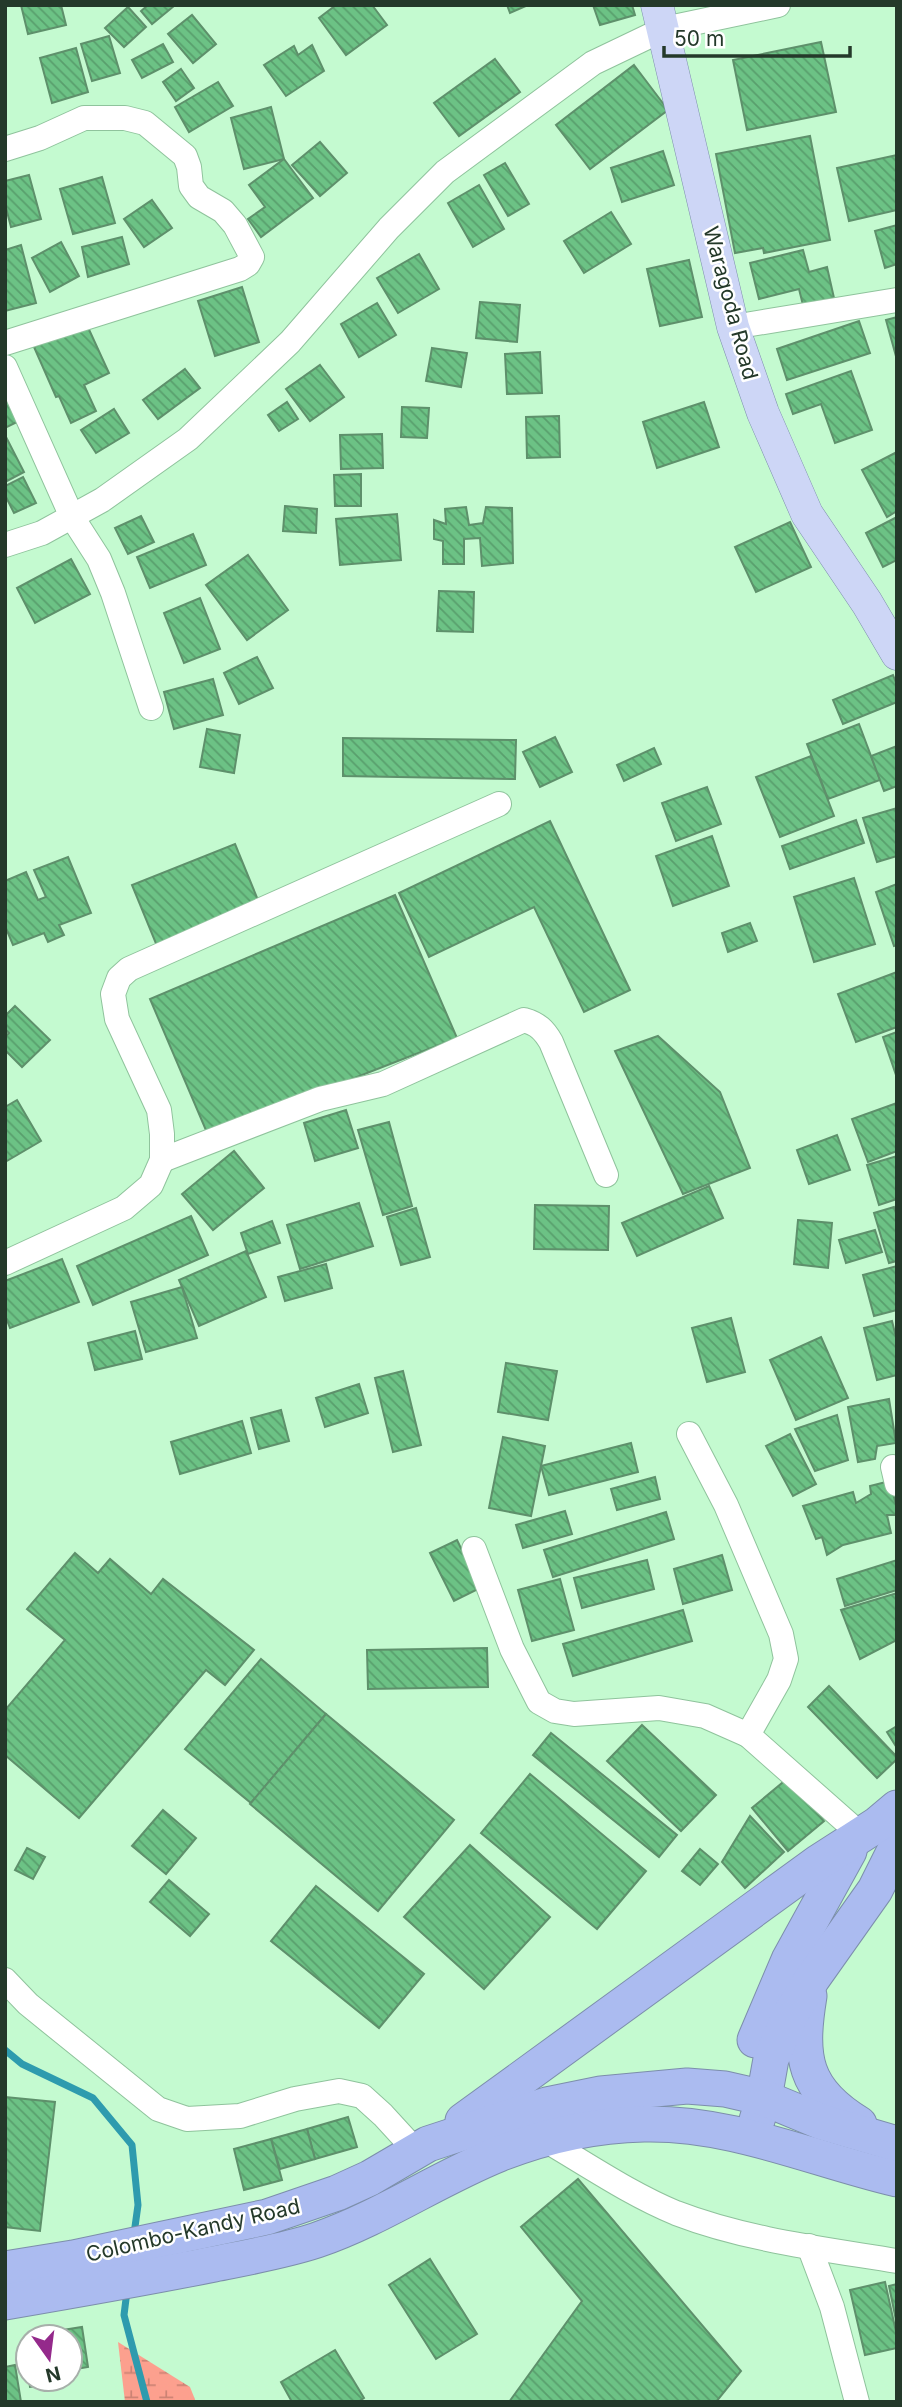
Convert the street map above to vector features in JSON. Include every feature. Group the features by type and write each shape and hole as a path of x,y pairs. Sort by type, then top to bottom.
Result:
{"highway":[{"path":"422,2147 537,2069 897,1808"},
{"path":"751,2095 762,2020 789,1960 855,1838"},
{"path":"737,2134 751,2095 771,2059 791,2013 875,1890 897,1846"},
{"path":"812,1979 805,2024 805,2054 821,2095 837,2111 892,2143"},
{"name":"Colombo-Kandy Road","path":"5,2302 172,2238 267,2217 303,2205 370,2178 422,2147 547,2105 601,2094 687,2087 751,2095 822,2122 892,2143"},
{"name":"Colombo-Kandy Road","path":"5,2269 78,2274 168,2274 283,2250 364,2221 500,2154 582,2129 645,2124 737,2134 897,2179"}],"main road":[{"name":"Waragoda Road","path":"660,17 733,327 763,413 807,514 867,603 897,654"}],"street":[{"path":"5,545 42,533 102,500 188,439 290,342 389,228 444,172 593,63 660,17 778,5"},
{"path":"5,149 40,138 84,118 125,118 145,123 184,156 189,167 191,186 199,197 223,211 235,225 253,257 240,270 5,343"},
{"path":"733,327 897,300"},
{"path":"5,367 72,517 99,559 151,708"},
{"path":"5,1263 124,1208 151,1185 162,1160 159,1111 117,1019 113,994 119,978 129,969 499,804"},
{"path":"162,1160 320,1099 383,1084 524,1020 544,1030 551,1042 606,1175"},
{"path":"689,1434 726,1505 781,1634 786,1659 779,1680 748,1735"},
{"path":"474,1549 512,1649 539,1702 555,1711 574,1714 659,1708 705,1716 748,1735 855,1838"},
{"path":"5,1980 29,2004 158,2109 187,2119 240,2116 295,2099 339,2091 362,2096 422,2147"},
{"path":"545,2140 615,2183 677,2213 749,2235 897,2261"},
{"path":"809,2246 832,2307 856,2402"}],"green space":[{"path":"118,2342 190,2387 196,2402 125,2402"}],"building":[{"path":"21,5 61,5 66,25 28,34"},
{"path":"148,5 174,6 152,24 141,11"},
{"path":"336,5 372,5 387,25 346,55 319,18"},
{"path":"507,5 528,5 510,13"},
{"path":"593,5 632,5 635,15 600,25"},
{"path":"128,7 146,27 124,47 105,28"},
{"path":"192,15 216,44 193,63 168,34"},
{"path":"109,36 120,73 92,81 81,44"},
{"path":"821,42 836,112 747,130 733,60"},
{"path":"163,44 173,62 142,78 132,60"},
{"path":"312,45 324,71 286,96 264,65 294,46 298,55"},
{"path":"76,48 88,92 52,103 40,58"},
{"path":"495,59 520,92 459,136 434,103"},
{"path":"634,65 668,110 590,169 556,125"},
{"path":"181,69 194,88 176,101 163,82"},
{"path":"218,82 233,106 189,132 175,107"},
{"path":"271,107 284,159 244,169 231,118"},
{"path":"810,136 830,240 764,253 763,248 735,253 716,154"},
{"path":"320,142 347,173 320,196 292,165"},
{"path":"663,151 674,185 622,202 611,168"},
{"path":"897,155 897,210 849,221 837,168"},
{"path":"284,159 313,198 261,237 248,219 265,207 249,185"},
{"path":"505,163 529,204 508,216 484,175"},
{"path":"29,175 41,219 11,227 5,204 5,181"},
{"path":"102,177 115,223 73,234 60,189"},
{"path":"479,185 504,229 473,247 448,203"},
{"path":"152,200 172,228 144,247 124,219"},
{"path":"611,212 631,244 584,273 564,241"},
{"path":"897,225 897,264 885,268 875,231"},
{"path":"122,237 129,264 88,277 82,247"},
{"path":"61,242 79,276 50,292 32,258"},
{"path":"21,245 36,303 5,311 5,250"},
{"path":"803,250 809,272 827,267 834,298 803,305 799,289 759,299 750,263"},
{"path":"419,254 439,289 398,313 377,278"},
{"path":"689,260 702,317 660,326 647,269"},
{"path":"242,287 259,342 215,356 198,301"},
{"path":"480,302 520,305 517,342 476,338"},
{"path":"377,303 396,335 359,357 341,324"},
{"path":"897,317 897,360 886,320"},
{"path":"859,321 870,353 787,380 777,349"},
{"path":"86,323 109,373 84,385 96,411 71,423 59,396 56,397 34,347"},
{"path":"432,348 467,353 461,387 426,381"},
{"path":"540,352 542,393 507,394 505,354"},
{"path":"320,365 344,397 310,421 286,389"},
{"path":"185,369 200,388 158,419 143,400"},
{"path":"851,371 872,430 835,443 821,404 793,414 786,394"},
{"path":"5,386 23,419 5,428"},
{"path":"287,402 298,419 279,431 268,415"},
{"path":"704,402 719,447 657,468 643,422"},
{"path":"402,407 429,408 427,438 401,437"},
{"path":"114,409 129,433 96,453 81,430"},
{"path":"559,416 560,457 527,458 526,417"},
{"path":"382,434 383,468 341,469 340,435"},
{"path":"5,438 24,472 5,482"},
{"path":"897,452 897,511 887,517 862,470"},
{"path":"361,474 361,506 335,506 334,475"},
{"path":"23,477 36,503 14,513 5,495 5,486"},
{"path":"285,506 317,509 316,533 283,531"},
{"path":"466,507 469,525 483,523 486,507 512,508 513,563 482,566 480,538 464,539 464,564 443,564 443,541 434,539 434,520 446,524 445,509"},
{"path":"397,514 401,560 340,565 336,519"},
{"path":"141,516 154,542 128,554 115,528"},
{"path":"897,517 897,560 883,567 866,533"},
{"path":"790,522 811,567 756,592 735,547"},
{"path":"193,534 206,565 150,588 137,557"},
{"path":"248,555 288,610 247,640 206,585"},
{"path":"71,559 90,594 35,623 17,588"},
{"path":"439,591 474,592 473,632 437,631"},
{"path":"200,598 220,649 184,663 164,613"},
{"path":"257,657 273,688 239,704 224,673"},
{"path":"893,675 897,685 897,702 843,724 833,700"},
{"path":"213,679 223,715 174,729 164,692"},
{"path":"859,724 880,780 828,799 807,744"},
{"path":"207,729 240,735 234,773 200,767"},
{"path":"555,737 572,772 540,787 523,752"},
{"path":"343,738 516,740 515,779 343,776"},
{"path":"897,746 897,786 884,791 871,756"},
{"path":"654,748 661,764 624,781 617,765"},
{"path":"811,756 834,816 780,837 756,777"},
{"path":"707,787 721,824 676,841 662,803"},
{"path":"897,808 897,856 877,862 863,818"},
{"path":"856,820 864,843 790,869 782,846"},
{"path":"550,821 630,990 584,1012 534,907 429,957 399,893"},
{"path":"712,836 729,886 673,906 656,856"},
{"path":"235,844 260,905 157,946 132,885"},
{"path":"68,857 91,913 59,925 64,935 48,942 44,933 13,945 5,926 5,881 26,872 38,900 46,897 34,870"},
{"path":"854,878 875,944 814,962 794,897"},
{"path":"897,884 897,945 894,946 876,892"},
{"path":"395,895 457,1038 208,1135 150,999"},
{"path":"750,923 757,941 728,952 722,933"},
{"path":"897,972 897,1027 856,1042 838,994"},
{"path":"15,1006 50,1040 22,1067 5,1050 5,1037 9,1033 5,1029 5,1016"},
{"path":"897,1032 897,1075 896,1075 883,1037"},
{"path":"658,1036 720,1092 750,1168 683,1194 615,1051"},
{"path":"17,1100 41,1141 5,1162 5,1107"},
{"path":"897,1103 897,1151 868,1162 852,1119"},
{"path":"346,1110 358,1148 315,1161 304,1123"},
{"path":"389,1122 412,1206 383,1215 358,1130"},
{"path":"837,1135 850,1170 809,1184 797,1150"},
{"path":"234,1151 264,1188 213,1230 182,1194"},
{"path":"897,1156 897,1199 879,1205 867,1165"},
{"path":"709,1186 723,1218 637,1256 622,1223"},
{"path":"359,1203 373,1246 300,1269 287,1225"},
{"path":"535,1205 609,1206 608,1250 534,1249"},
{"path":"894,1207 897,1216 897,1261 889,1263 874,1213"},
{"path":"416,1208 430,1257 401,1265 387,1217"},
{"path":"191,1216 208,1255 93,1305 77,1266"},
{"path":"798,1220 832,1223 828,1268 794,1264"},
{"path":"272,1221 280,1243 248,1254 241,1233"},
{"path":"875,1230 882,1252 846,1263 839,1240"},
{"path":"246,1251 266,1297 199,1326 179,1280"},
{"path":"62,1259 79,1302 10,1328 5,1315 5,1281"},
{"path":"326,1264 332,1288 285,1301 278,1277"},
{"path":"897,1266 897,1310 874,1316 863,1275"},
{"path":"182,1287 197,1338 146,1352 131,1302"},
{"path":"731,1318 745,1372 707,1382 692,1328"},
{"path":"892,1321 897,1341 897,1375 877,1380 864,1328"},
{"path":"135,1331 142,1359 95,1370 88,1343"},
{"path":"821,1337 848,1398 796,1420 770,1360"},
{"path":"506,1363 557,1371 548,1420 498,1412"},
{"path":"403,1371 421,1445 393,1452 375,1378"},
{"path":"359,1384 368,1413 325,1427 316,1398"},
{"path":"889,1399 896,1443 877,1446 875,1459 858,1462 848,1407"},
{"path":"281,1410 289,1441 259,1449 251,1418"},
{"path":"837,1415 848,1460 815,1471 795,1429"},
{"path":"242,1421 251,1453 180,1474 171,1442"},
{"path":"790,1434 816,1484 793,1496 766,1446"},
{"path":"503,1437 545,1446 531,1516 489,1508"},
{"path":"631,1443 638,1472 549,1495 541,1466"},
{"path":"655,1477 660,1499 617,1510 611,1489"},
{"path":"890,1481 897,1509 897,1515 887,1515 891,1533 843,1545 827,1555 822,1537 816,1539 803,1506 853,1492 856,1503 871,1494 870,1486"},
{"path":"565,1511 572,1534 523,1548 516,1525"},
{"path":"666,1512 674,1539 553,1577 544,1550"},
{"path":"457,1540 480,1588 454,1601 430,1553"},
{"path":"75,1553 98,1573 110,1559 151,1594 163,1579 254,1650 225,1685 206,1670 79,1818 5,1755 5,1710 65,1640 27,1609"},
{"path":"722,1555 732,1590 683,1604 674,1569"},
{"path":"647,1560 654,1589 582,1608 574,1578"},
{"path":"897,1560 897,1590 845,1606 837,1579"},
{"path":"560,1579 574,1630 532,1641 518,1590"},
{"path":"897,1593 897,1640 860,1659 841,1610"},
{"path":"683,1610 692,1641 573,1676 563,1644"},
{"path":"487,1648 488,1687 368,1689 367,1650"},
{"path":"261,1659 326,1714 251,1803 185,1749"},
{"path":"829,1686 897,1757 877,1778 808,1707"},
{"path":"326,1714 454,1820 378,1911 250,1804"},
{"path":"642,1725 716,1795 681,1831 607,1761"},
{"path":"897,1726 897,1748 887,1732"},
{"path":"551,1733 677,1835 659,1857 533,1755"},
{"path":"530,1774 646,1871 597,1929 481,1833"},
{"path":"788,1778 824,1821 788,1851 752,1808"},
{"path":"163,1810 196,1838 166,1874 132,1846"},
{"path":"750,1816 784,1852 745,1888 722,1862"},
{"path":"470,1845 550,1917 484,1989 404,1917"},
{"path":"27,1848 45,1857 33,1879 15,1870"},
{"path":"700,1849 718,1864 700,1885 682,1871"},
{"path":"169,1880 209,1914 190,1936 150,1902"},
{"path":"316,1886 424,1974 379,2028 271,1941"},
{"path":"5,2097 55,2102 40,2231 5,2227"},
{"path":"348,2117 357,2147 315,2159 307,2129"},
{"path":"307,2129 315,2159 280,2169 271,2139"},
{"path":"271,2139 282,2180 244,2190 234,2149"},
{"path":"578,2179 741,2371 716,2402 509,2402 582,2301 521,2227"},
{"path":"430,2259 477,2334 436,2359 389,2285"},
{"path":"885,2282 897,2336 897,2348 865,2355 850,2290"},
{"path":"897,2284 897,2325 889,2286"},
{"path":"84,2340 88,2367 84,2368"},
{"path":"335,2350 364,2398 358,2402 292,2402 281,2382"},
{"path":"14,2365 14,2393 20,2393 21,2402 5,2402 5,2367"}],"waterway":[{"path":"5,2050 22,2064 93,2098 132,2145 138,2205 134,2234"},
{"path":"127,2291 124,2315 147,2402"}]}
